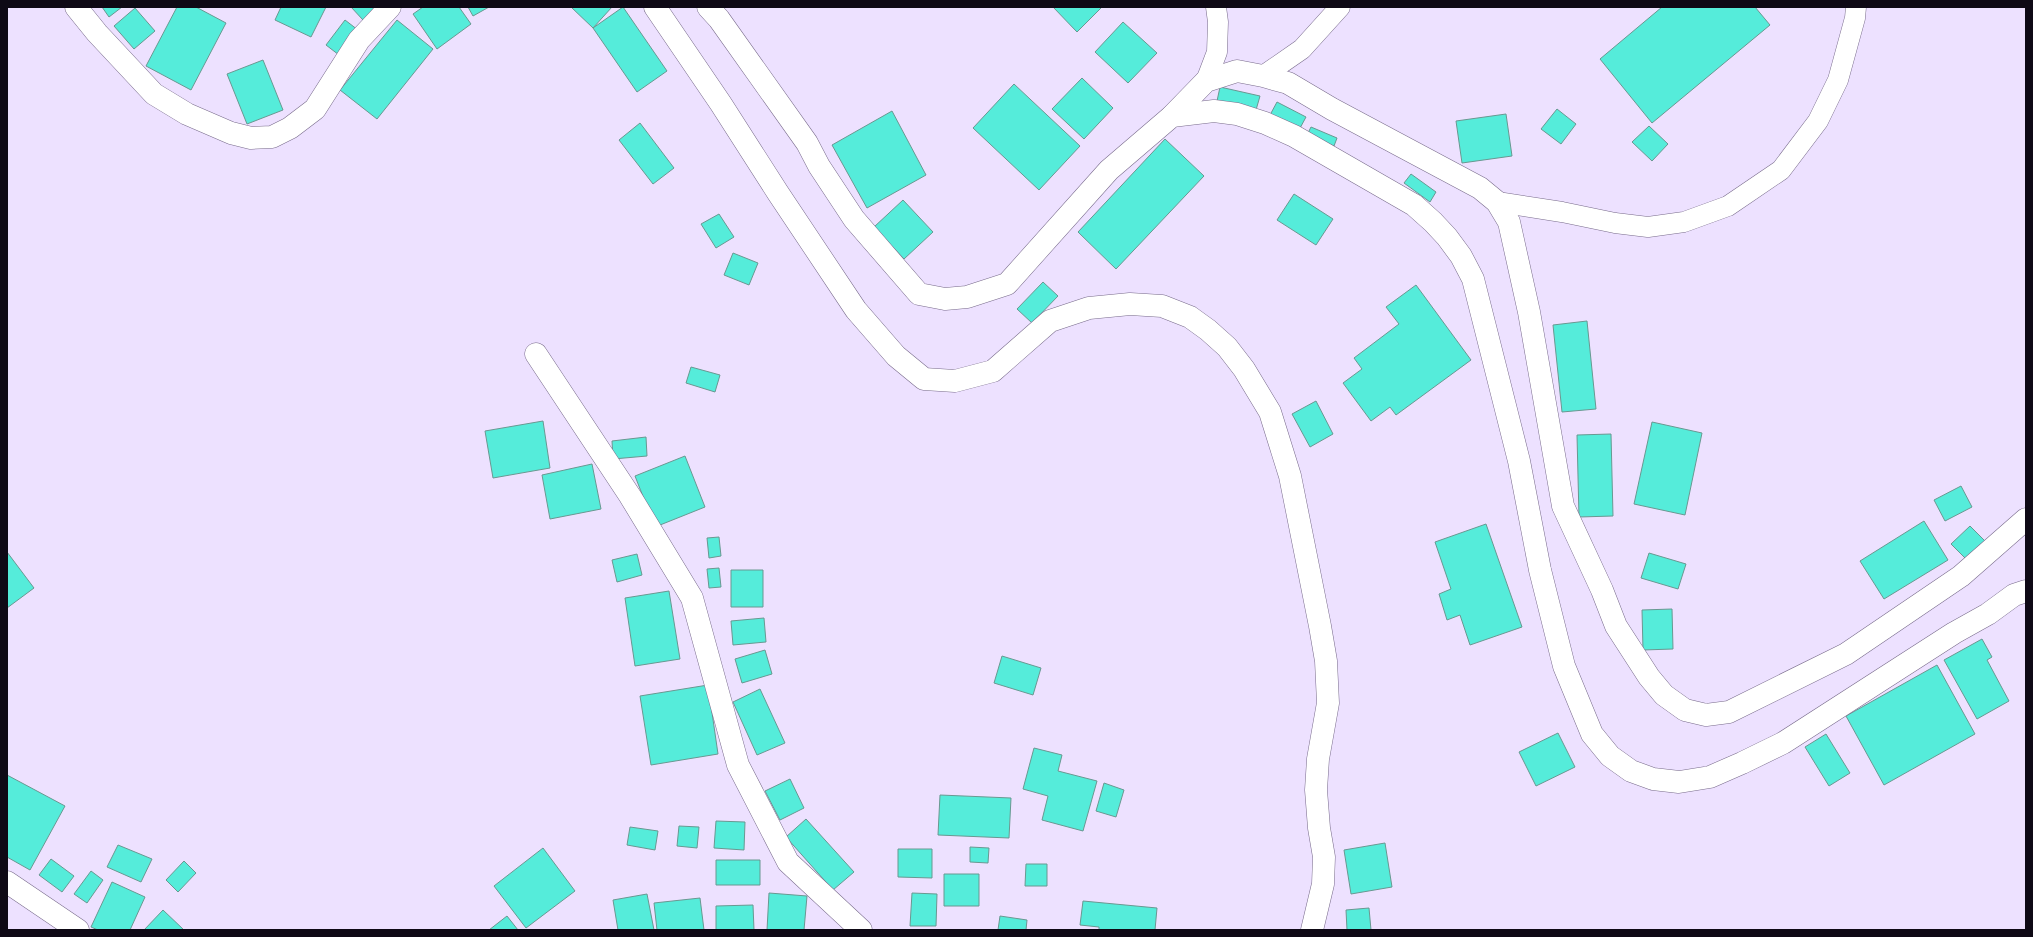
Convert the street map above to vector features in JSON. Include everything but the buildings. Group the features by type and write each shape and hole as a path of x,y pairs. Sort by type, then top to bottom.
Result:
{"street":[{"path":"76,7 97,33 154,94 187,114 231,133 251,138 272,138 290,128 315,109 359,40 390,7"},
{"path":"655,7 721,104 856,310 896,356 924,379 955,381 993,371 1050,321 1089,308 1130,304 1162,306 1190,317 1208,330 1227,347 1244,369 1270,412 1290,476 1326,661 1328,703 1318,759 1316,790 1319,828 1324,857 1322,884 1312,930"},
{"path":"708,7 719,20 807,143 819,166 854,220 919,294 945,299 967,297 1007,284 1059,224 1109,170 1172,116 1206,81 1237,71 1288,83 1332,109 1480,188 1498,202 1510,222 1529,312 1563,506 1602,590 1616,626 1649,677 1664,695 1685,710 1706,715 1729,712 1846,654 1961,576 2026,519"},
{"path":"1172,116 1214,111 1237,114 1264,122 1294,136 1414,205 1433,222 1461,256 1473,279 1482,322 1498,375 1518,461 1540,570 1564,666 1592,734 1610,756 1631,771 1653,779 1679,782 1710,777 1723,772 1783,743 1954,633 1988,614 2014,595 2026,591"},
{"path":"536,354 630,496 692,598 738,765 788,862 861,930"},
{"path":"7,882 78,930"}],"lane":[{"path":"1206,81 1217,52 1218,22 1216,7"},
{"path":"1263,76 1302,49 1340,7"},
{"path":"1498,202 1562,212 1616,223 1648,227 1684,222 1728,206 1781,170 1818,121 1838,80 1855,18 1856,7"}]}
